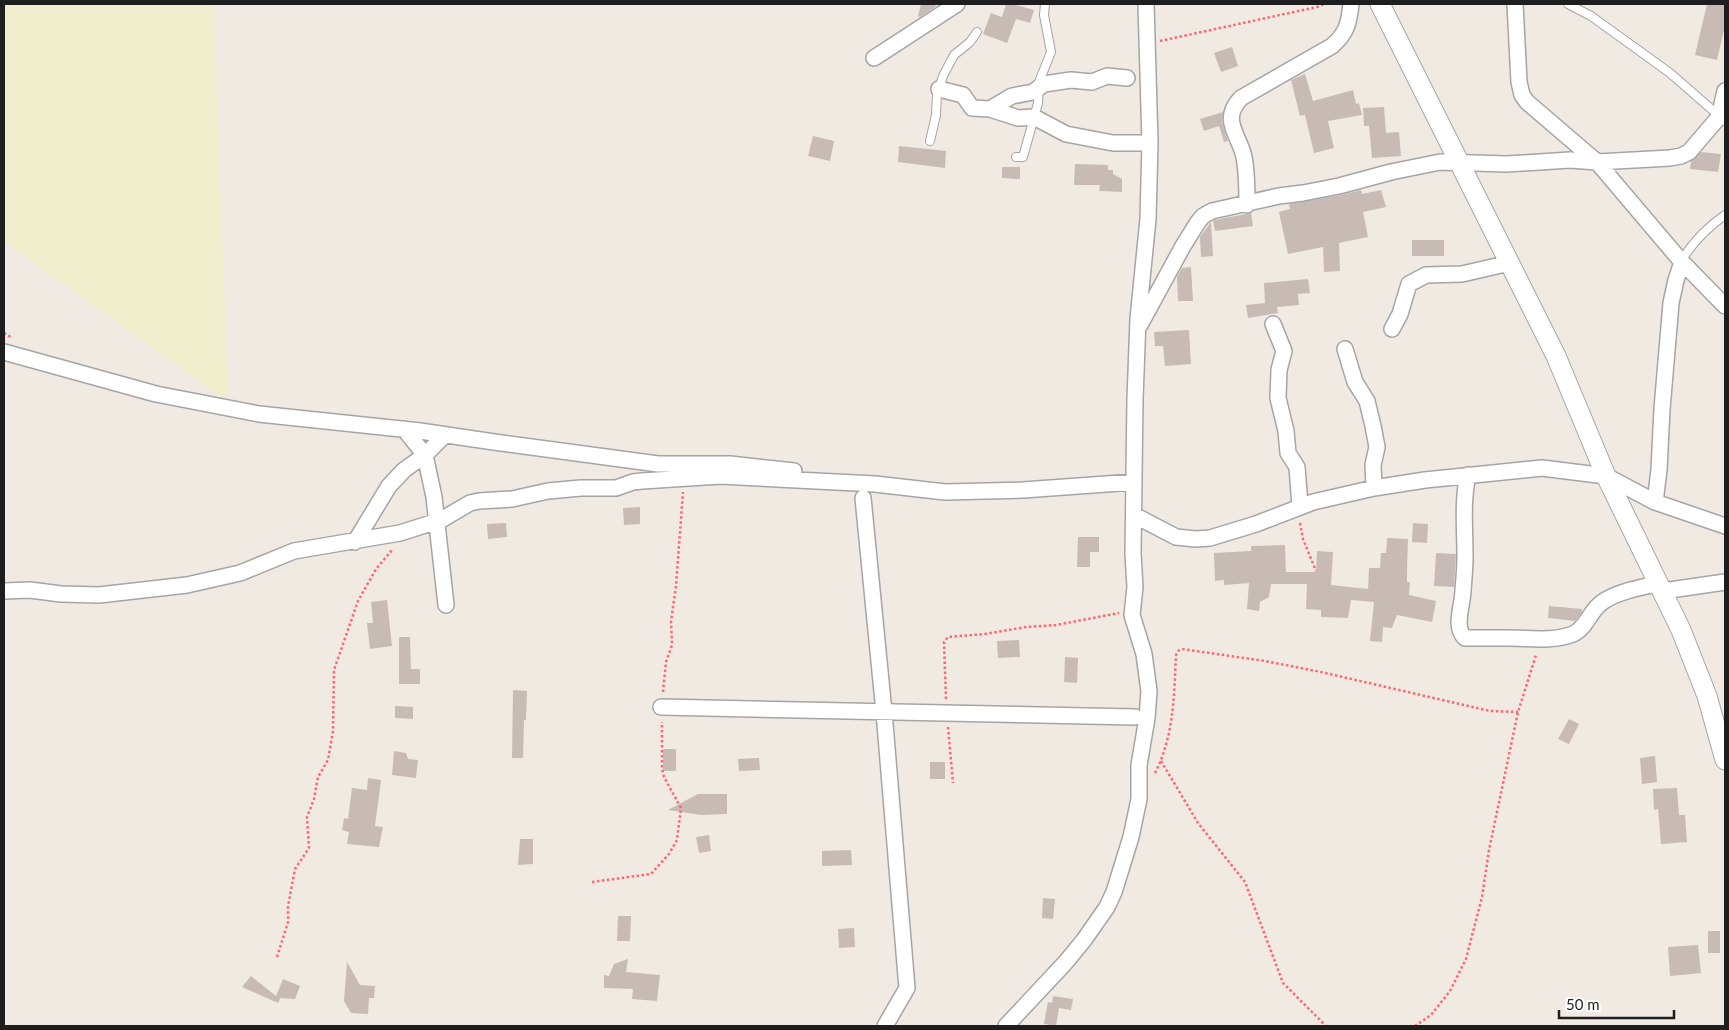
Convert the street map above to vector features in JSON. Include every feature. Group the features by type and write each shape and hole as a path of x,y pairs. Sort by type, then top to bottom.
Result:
{"street":[{"path":"874,58 957,4"},
{"path":"1006,1026 1065,963 1099,920 1114,892 1124,862 1139,799 1139,765 1147,718 1148,691 1144,654 1132,619 1135,587 1133,554 1133,450 1138,330 1148,219 1150,143 1146,4"},
{"path":"1247,205 1246,173 1243,154 1232,124 1231,114 1234,105 1241,98 1332,46 1343,36 1347,27 1351,4"},
{"path":"1380,4 1556,356 1606,476 1681,630 1708,696 1725,760"},
{"path":"1515,4 1519,82 1522,95 1527,102 1597,162 1681,262 1725,306"},
{"path":"990,109 1012,96 1032,92 1044,84 1071,80 1092,82 1107,76 1126,78"},
{"path":"939,89 963,95 972,108 990,109 1018,118 1034,117 1066,134 1113,143 1150,143"},
{"path":"1138,330 1183,246 1198,222 1203,216 1212,211 1247,205 1279,196 1338,186 1433,163 1507,164 1570,160 1597,162 1681,156 1695,146 1722,119 1725,91"},
{"path":"1392,329 1400,314 1409,284 1426,275 1462,274 1501,265 1507,258"},
{"path":"1655,502 1671,303 1681,262"},
{"path":"1273,324 1284,351 1278,370 1278,398 1286,432 1288,453 1298,467 1299,507"},
{"path":"1345,349 1354,382 1367,401 1373,426 1377,447 1373,465 1374,488"},
{"path":"4,352 156,394 259,414 404,429 658,464 730,464 813,473 875,484"},
{"path":"404,429 425,455 434,497 446,605"},
{"path":"355,542 389,486 404,470 425,455 445,435"},
{"path":"1134,515 1176,537 1210,538 1325,499 1374,488 1468,475 1542,468 1606,476 1655,502 1725,526"},
{"path":"1468,475 1464,507 1465,555 1459,628 1465,638 1564,637 1575,633 1585,623 1591,613 1604,601 1619,594 1661,587 1725,582"},
{"path":"4,591 100,595 187,585 240,573 294,551 355,542 408,531 436,521 470,503 512,499 548,491 581,488 616,488 642,481 720,476 875,484 946,492 1022,490 1134,482"},
{"path":"863,498 884,712 907,988 885,1026"},
{"path":"661,707 1135,717"}],"lane":[{"path":"1016,157 1023,157 1038,103 1039,82 1051,52 1044,14 1045,4"},
{"path":"1568,4 1591,16 1670,74 1722,119"},
{"path":"930,141 943,76 954,55 970,42 977,32"},
{"path":"1681,262 1692,243 1707,228 1725,215"}],"path":[{"path":"1147,44 1317,8 1324,4"},
{"path":"1299,507 1303,539 1316,571"},
{"path":"277,957 288,922 290,892 295,869 309,848 307,817 314,798 318,778 328,760 333,731 334,670 340,650 358,601 376,569 408,531"},
{"path":"953,783 947,713 945,639 1026,627 1056,625 1132,610"},
{"path":"1415,1026 1431,1015 1450,991 1466,959 1482,897 1489,850 1518,712 1534,664 1539,638"},
{"path":"1152,780 1166,749 1173,712 1176,655 1182,649 1312,670 1490,711 1518,712"},
{"path":"1161,761 1198,823 1245,882 1283,983 1326,1026"}],"shaded area":[{"path":"4,4 214,4 228,402 4,241"}],"building":[{"path":"921,4 936,4 935,7 920,17 918,16"},
{"path":"1006,4 1034,10 1030,23 1016,19 1007,43 983,34 991,13 1002,17"},
{"path":"1707,4 1725,5 1725,26 1717,60 1695,55"},
{"path":"1232,47 1238,66 1221,72 1214,53"},
{"path":"1305,74 1313,101 1353,90 1356,104 1359,103 1362,115 1328,121 1334,148 1314,153 1305,115 1300,116 1291,80"},
{"path":"1384,107 1386,133 1399,132 1401,156 1372,158 1369,126 1364,126 1363,108"},
{"path":"1223,112 1222,122 1228,141 1224,142 1219,126 1204,131 1200,119"},
{"path":"813,136 834,141 830,161 808,156"},
{"path":"899,146 946,151 945,168 898,162"},
{"path":"1701,152 1721,154 1718,172 1690,169 1691,161"},
{"path":"1075,164 1108,165 1108,170 1113,170 1113,174 1122,179 1122,192 1099,191 1100,185 1074,185"},
{"path":"1002,167 1020,167 1020,179 1002,178"},
{"path":"1361,190 1362,194 1381,190 1386,207 1363,212 1368,237 1339,243 1340,271 1324,272 1323,247 1288,254 1279,212 1290,209 1289,204"},
{"path":"1251,213 1253,226 1215,231 1213,221 1215,220"},
{"path":"1211,222 1213,256 1201,257 1200,237"},
{"path":"1412,240 1444,240 1444,256 1412,256"},
{"path":"1191,267 1193,301 1178,301 1177,277 1182,268"},
{"path":"1308,279 1310,293 1298,294 1299,305 1277,307 1278,313 1248,318 1246,305 1265,303 1264,283"},
{"path":"1189,330 1191,364 1165,366 1163,346 1155,346 1154,332"},
{"path":"640,507 640,524 624,525 623,508"},
{"path":"506,523 507,537 488,539 487,524"},
{"path":"1413,523 1428,524 1427,543 1412,542"},
{"path":"1078,537 1099,537 1099,552 1090,552 1090,567 1077,567"},
{"path":"1387,538 1408,539 1407,582 1410,582 1409,595 1436,601 1432,622 1397,615 1392,628 1383,627 1382,642 1370,641 1374,602 1351,600 1348,618 1321,617 1321,610 1306,609 1307,584 1271,584 1269,597 1260,602 1259,611 1247,609 1249,583 1224,585 1224,580 1215,581 1214,553 1251,551 1251,546 1285,545 1286,572 1316,572 1317,551 1333,552 1331,585 1368,589 1369,568 1380,568 1381,553 1386,553"},
{"path":"1436,553 1456,554 1454,587 1434,586"},
{"path":"387,600 392,646 370,649 367,623 373,623 371,602"},
{"path":"1549,606 1582,609 1582,612 1575,621 1548,618"},
{"path":"399,637 410,637 411,669 420,669 420,684 399,684"},
{"path":"1019,640 1020,657 998,658 997,641"},
{"path":"1065,657 1078,658 1077,683 1064,682"},
{"path":"513,690 527,691 523,758 512,758"},
{"path":"395,706 413,707 413,719 395,718"},
{"path":"1569,719 1579,724 1569,744 1558,739"},
{"path":"663,749 676,749 676,771 663,771"},
{"path":"394,751 406,753 408,759 418,760 416,778 392,775"},
{"path":"1655,756 1657,782 1642,784 1640,758"},
{"path":"759,758 760,770 739,771 738,759"},
{"path":"930,762 945,762 945,779 930,779"},
{"path":"368,778 381,780 375,826 383,827 379,847 347,844 349,832 342,830 344,818 348,819 352,788 367,790"},
{"path":"1677,788 1679,815 1685,815 1687,842 1661,844 1658,809 1654,810 1653,789"},
{"path":"698,794 727,794 727,814 701,815 668,810"},
{"path":"709,835 711,851 699,853 696,837"},
{"path":"520,839 533,839 533,864 518,865"},
{"path":"851,850 852,865 822,866 822,851"},
{"path":"1043,898 1055,899 1053,919 1042,918"},
{"path":"618,916 631,916 630,941 617,941"},
{"path":"854,928 855,947 839,948 838,929"},
{"path":"1708,931 1720,931 1720,953 1708,953"},
{"path":"1698,945 1701,973 1670,976 1668,947"},
{"path":"628,959 626,972 660,975 657,1001 632,999 633,989 604,988 604,975 609,976 614,964"},
{"path":"347,962 360,985 375,986 374,998 369,998 368,1014 351,1013 344,1001"},
{"path":"251,976 276,996 283,979 300,986 295,999 279,998 278,1003 242,987"},
{"path":"1053,996 1073,999 1071,1010 1059,1008 1056,1026 1044,1024 1048,1002 1052,1003"}]}
